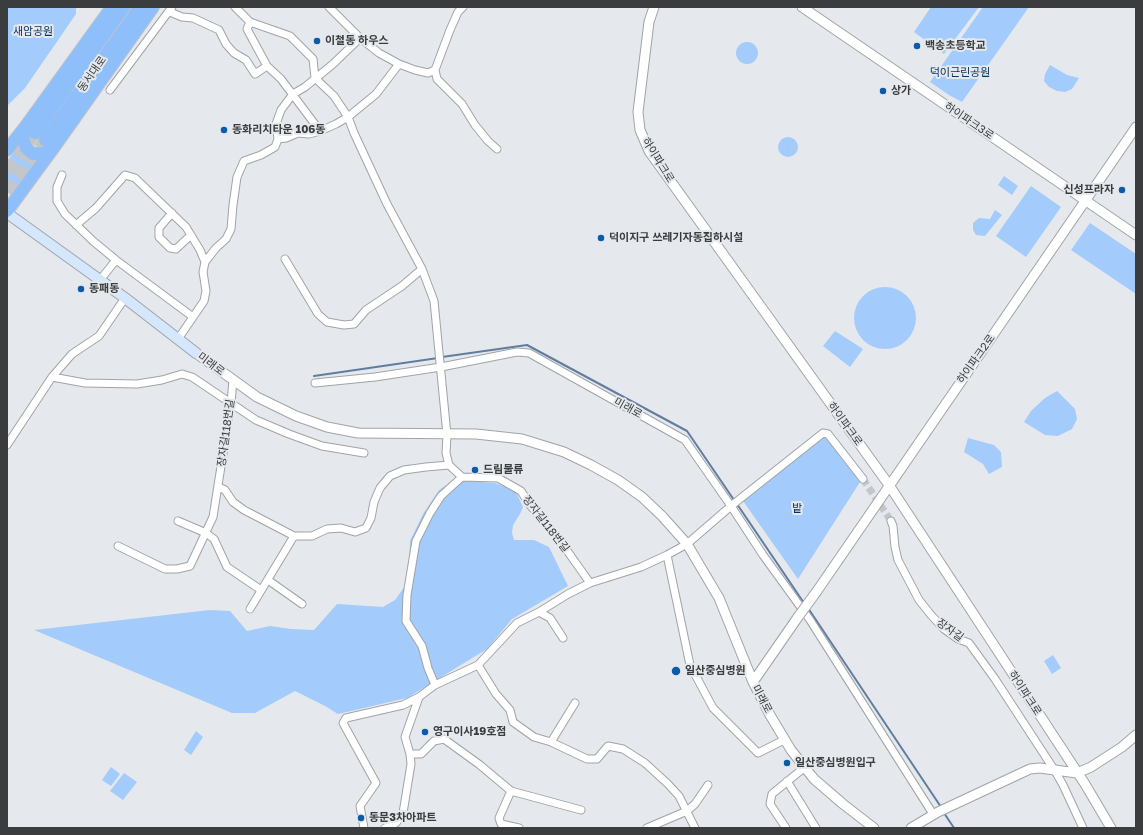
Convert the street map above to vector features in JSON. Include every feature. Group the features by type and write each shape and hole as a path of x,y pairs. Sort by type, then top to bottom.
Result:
{"highway":[{"path":"112,7 23,138 26,148 33,154 44,152 153,7"},
{"name":"동서대로","path":"30,129 124,7"},
{"name":"동서대로","path":"50,144 140,7"},
{"path":"7,150 30,129"},
{"path":"7,212 50,144"}],"main road":[{"name":"미래로","path":"7,212 125,298 196,353"}],"street":[{"path":"235,7 250,22 290,36 313,58 316,78 334,96 348,117 387,204 422,269 434,300 447,435 446,453 449,465 462,477 441,496 430,513 416,541 407,595 406,621 422,646 428,668 435,685"},
{"path":"329,7 360,38 379,53 399,64 415,70 428,73 435,70"},
{"path":"463,7 458,12 435,70 437,79 462,104 475,125 488,141 497,149"},
{"name":"하이파크로","path":"654,7 649,22 638,112 640,130 650,151 675,188 889,485 1077,773 1111,828"},
{"name":"하이파크3로","path":"802,7 1136,235"},
{"path":"110,90 171,9 182,16 192,18 219,30 234,53 246,60 255,74 267,66"},
{"path":"250,22 247,29 267,66 293,94 320,131"},
{"path":"178,339 204,301 206,291 203,272 205,262 216,248 226,239 231,229 237,177 244,161 275,148 278,139 276,124 281,110 293,94 305,87 333,64 360,38"},
{"path":"278,139 286,138 298,133 309,134 320,131 348,117 376,94 399,64"},
{"name":"하이파크2로","path":"753,682 1136,127"},
{"path":"62,175 57,187 57,201 76,225 116,260 193,317"},
{"path":"76,225 96,208 125,175 135,178 186,227 200,250 205,262"},
{"path":"172,213 158,228 159,237 170,248 176,249 191,235"},
{"path":"100,280 116,260"},
{"path":"285,260 318,314 327,322 344,325 354,324 366,310 402,286 422,269"},
{"path":"7,445 52,377 72,354 99,336 125,298"},
{"name":"미래로","path":"315,383 374,377 517,352 529,353 685,440 732,505 763,555 810,620 935,813"},
{"name":"미래로","path":"196,353 257,397 275,407 303,419 358,433 447,435 476,434 522,439 564,452 598,468 618,480 636,493 662,516 687,544 720,598 753,682 784,740 814,779 874,828"},
{"path":"52,377 85,382 137,384 162,380 182,374 192,377 256,420 322,446 364,453"},
{"name":"장자길118번길","path":"118,546 165,569 177,569 190,566 213,517 231,403 233,380"},
{"path":"364,828 360,806 376,783 343,723 346,718 404,705 419,697 435,685 478,665 517,623 590,583 641,567 687,544 732,505 822,433 828,434 863,479"},
{"path":"218,486 225,490 233,502 244,510 294,536 312,536 327,529 341,528 355,532 366,528 371,518 374,502 380,488 390,476 404,470 449,465"},
{"name":"장자길118번길","path":"462,477 498,478 521,491 530,505 561,542 590,583"},
{"path":"178,521 206,533 214,539 227,568 261,590"},
{"name":"장자길","path":"891,521 898,560 919,600 944,629 958,639 969,643 995,679 1055,771 1083,828"},
{"path":"250,609 294,536"},
{"path":"667,555 690,665 712,708 758,753 784,740"},
{"path":"268,580 302,604"},
{"path":"539,612 550,618 563,638"},
{"path":"478,665 496,694 510,710 513,722 534,737 551,742 586,758 597,759 608,746 623,748 644,763 679,796 695,828"},
{"path":"386,828 396,823 403,813 411,764 405,737 419,697"},
{"path":"551,742 575,703"},
{"path":"911,828 951,805 1030,769 1040,768 1077,773 1092,767 1136,735"},
{"path":"410,754 421,754 434,741 444,740 480,765 511,791 580,810"},
{"path":"786,828 770,804 772,794 804,767"},
{"path":"787,782 816,828"},
{"path":"647,828 687,810 695,804 708,784"},
{"path":"511,791 499,818 501,824 519,828"}],"green space":[{"name":"새암공원","path":"7,7 76,7 76,14 25,88 7,106"},
{"path":"931,7 979,7 944,54 914,32"},
{"name":"덕이근린공원","path":"983,7 1029,7 962,102 930,82"},
{"path":"747,42 755,45 758,53 755,61 747,64 739,61 736,53 739,45"},
{"path":"1050,65 1067,75 1079,78 1072,89 1065,92 1057,91 1049,87 1044,81 1045,74"},
{"path":"788,137 795,140 798,147 795,154 788,157 781,154 778,147 781,140"},
{"path":"18,147 22,152 42,159 18,193 7,185 7,161"},
{"path":"1004,176 1018,186 1012,195 998,185"},
{"path":"1031,186 1061,207 1026,257 996,236"},
{"path":"995,210 1002,215 985,236 976,235 973,230 973,223 979,218 990,219"},
{"path":"1090,223 1136,254 1136,294 1071,250"},
{"path":"885,287 897,290 907,296 913,306 916,318 913,330 907,340 897,346 885,349 873,346 863,340 857,330 854,318 857,306 863,296 873,290"},
{"path":"835,331 863,349 850,367 823,346"},
{"path":"1057,391 1075,409 1077,419 1072,429 1058,436 1045,435 1024,422 1031,411 1045,398"},
{"name":"밭","path":"824,435 860,482 798,579 743,501"},
{"path":"968,438 994,445 1001,452 1002,467 989,474 983,464 964,452"},
{"path":"454,480 495,483 508,488 517,494 523,507 513,525 512,533 514,540 534,540 549,547 568,586 512,619 487,649 407,698 338,714 295,691 255,713 232,713 34,630 210,610 230,611 247,631 270,626 314,630 337,604 383,607 395,600 405,586 409,564 410,541 423,514 439,490"},
{"path":"1053,655 1061,668 1052,674 1044,661"},
{"path":"196,731 203,737 191,755 184,750"},
{"path":"111,767 120,774 111,786 102,780"},
{"path":"124,773 137,782 123,800 110,791"}],"waterway":[{"path":"442,357 527,345 687,431 734,500"},
{"path":"314,376 438,358"},
{"path":"737,504 804,603"},
{"path":"808,608 941,807"},
{"path":"944,813 954,828"}],"tunnel":[{"path":"7,171 35,133"},
{"path":"7,192 45,140"},
{"path":"863,479 891,521"}],"place":[{"name":"이철동 하우스","path":"317,41"},
{"name":"백송초등학교","path":"917,46"},
{"name":"상가","path":"883,91"},
{"name":"동화리치타운 106동","path":"224,130"},
{"name":"신성프라자","path":"1122,190"},
{"name":"덕이지구 쓰레기자동집하시설","path":"601,238"},
{"name":"동패동","path":"81,289"},
{"name":"드림물류","path":"475,470"},
{"name":"일산중심병원","path":"676,671"},
{"name":"영구이사19호점","path":"425,732"},
{"name":"일산중심병원입구","path":"787,763"},
{"name":"동문3차아파트","path":"361,818"}]}
